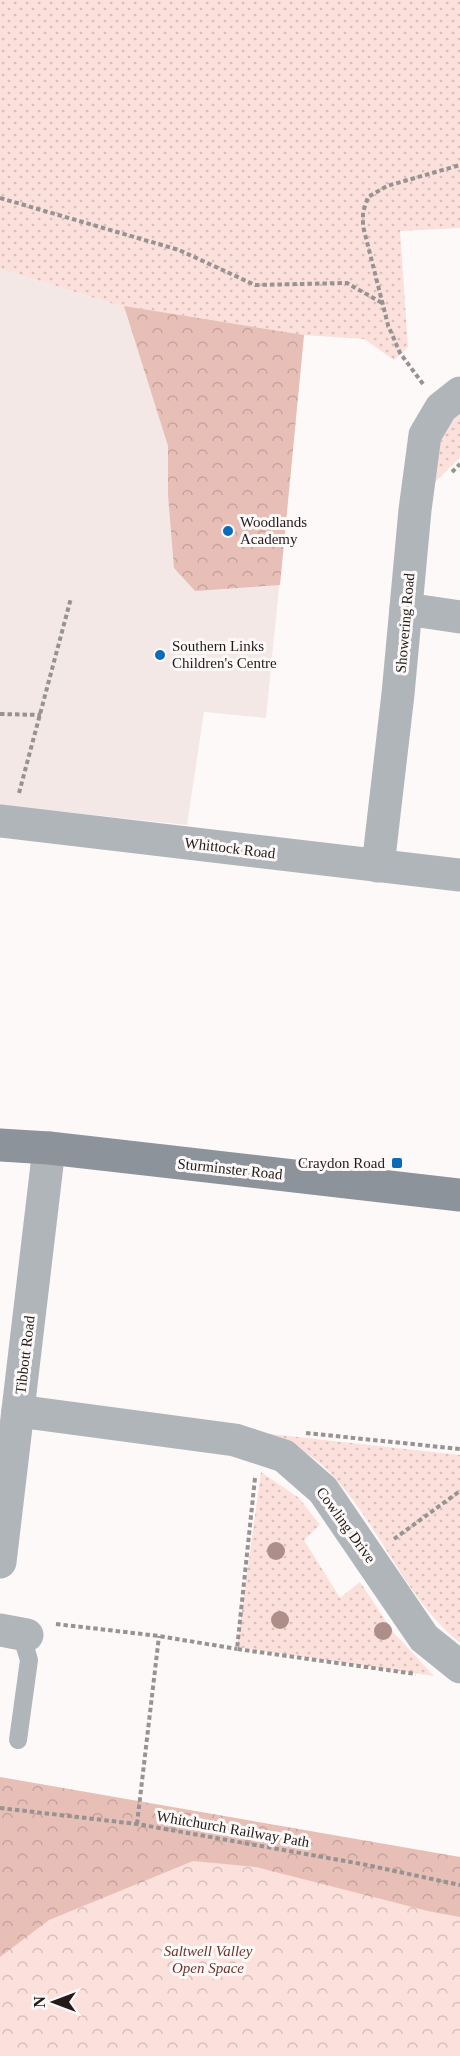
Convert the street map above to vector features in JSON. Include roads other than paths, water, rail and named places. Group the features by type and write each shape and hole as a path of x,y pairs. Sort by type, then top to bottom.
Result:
{"street":[{"name":"Showering Road","path":"378,866 425,435 451,400"},
{"path":"406,609 460,617"},
{"name":"Whittock Road","path":"5,821 460,875"},
{"name":"Sturminster Road","path":"0,1145 50,1148 460,1191"},
{"name":"Tibbott Road","path":"0,1562 50,1148"},
{"name":"Cowling Drive","path":"18,1411 235,1440 284,1456 323,1490 424,1638 460,1667"}],"lane":[{"path":"16,1633 29,1660 18,1740"}],"place":[{"name":"Woodlands Academy","path":"228,531"},
{"name":"Southern Links Children's Centre","path":"160,655"},
{"name":"Craydon Road","path":"397,1163"}],"park label":[{"name":"Saltwell Valley Open Space","path":"208,1960"}]}
